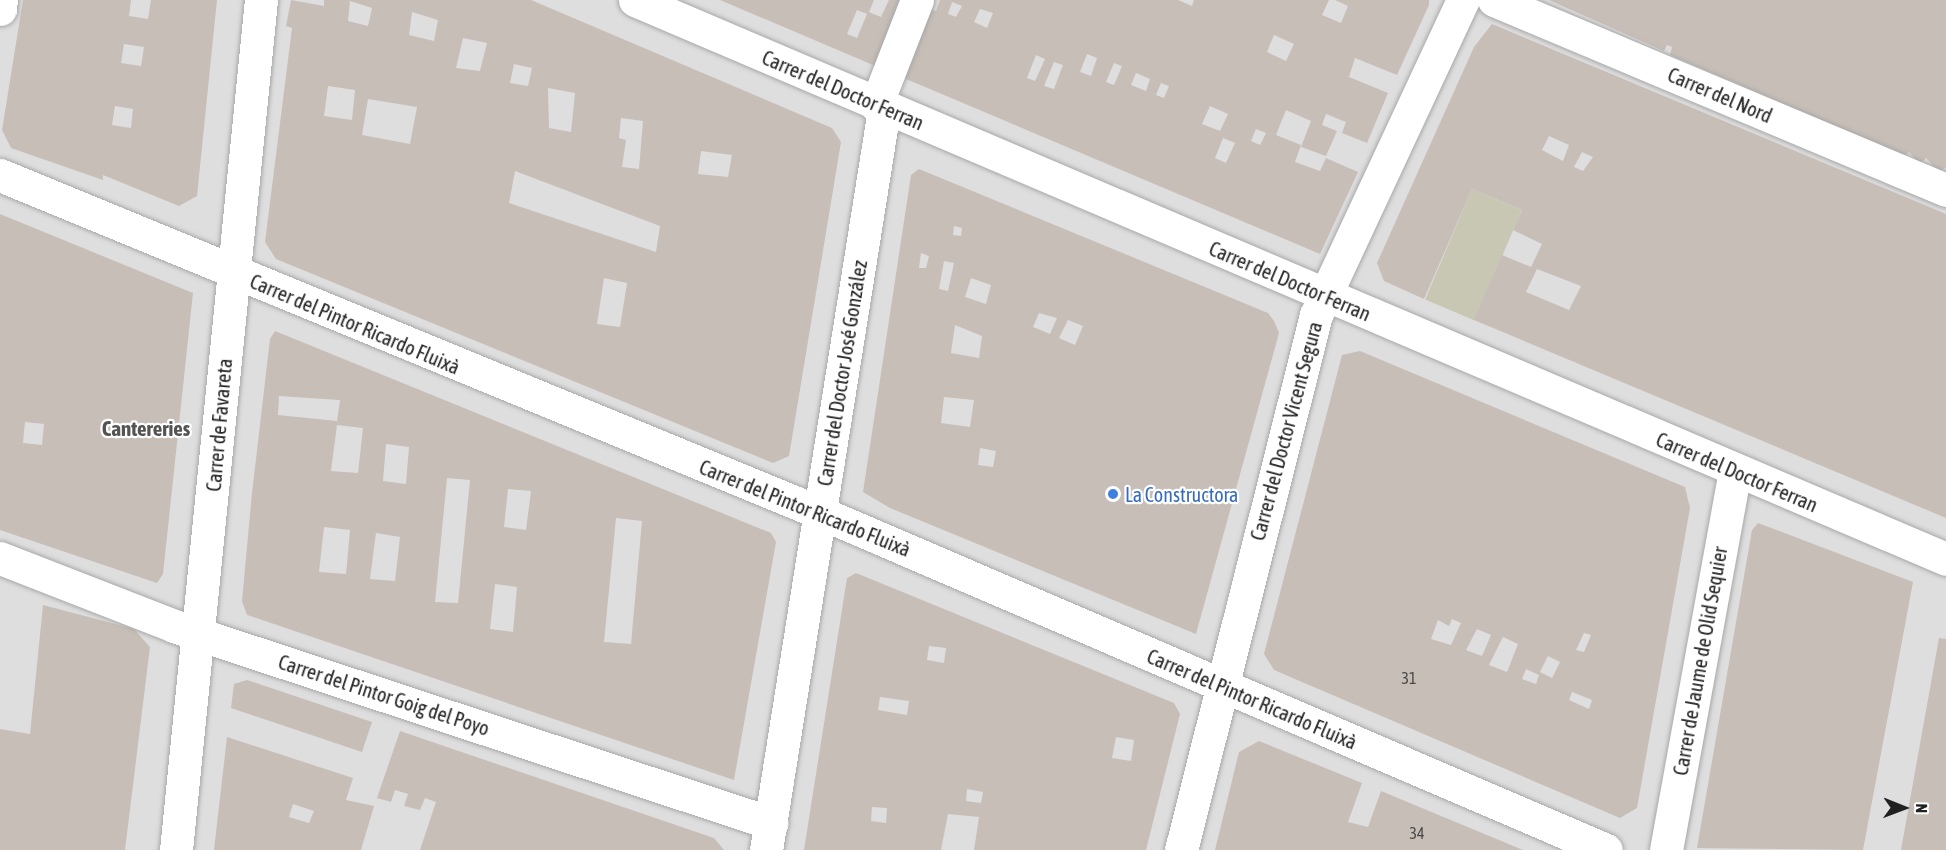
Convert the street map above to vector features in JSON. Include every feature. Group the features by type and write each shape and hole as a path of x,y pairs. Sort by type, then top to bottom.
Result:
{"street":[{"path":"0,9 2,0"},
{"name":"Carrer de Favareta","path":"176,850 200,634 261,0"},
{"name":"Carrer del Doctor Ferran","path":"635,0 1735,472 1946,559"},
{"name":"Carrer del Doctor José González","path":"768,837 821,513 880,107 917,0"},
{"name":"Carrer del Doctor Vicent Segura","path":"1181,850 1221,685 1324,296 1463,0"},
{"name":"Carrer del Nord","path":"1494,0 1946,190"},
{"name":"Carrer del Pintor Ricardo Fluixà","path":"0,175 233,273 821,513 1606,850"},
{"name":"Carrer de Jaume de Olid Sequier","path":"1666,850 1735,472"},
{"name":"Carrer del Pintor Goig del Poyo","path":"0,558 200,634 768,837"}],"shaded area":[{"path":"0,0 1946,0 1946,850 0,850"},
{"path":"1472,189 1522,210 1475,321 1425,299"}],"building":[{"path":"23,0 131,0 129,16 148,19 151,0 217,0 197,196 179,206 103,175 103,180 11,148 2,130","holes":["124,44 144,47 141,66 121,63","115,106 133,109 131,128 112,125"]},
{"path":"291,0 324,6 324,0 531,0 832,128 841,142 789,456 773,463 276,259 265,242 292,28 286,26","holes":["350,1 372,8 368,26 348,21","412,12 438,20 434,41 409,35","463,38 487,43 480,71 456,68","514,64 532,68 528,86 510,83","328,86 355,90 352,120 324,116","548,88 575,93 571,132 549,128","368,99 417,107 410,144 362,135","621,118 643,121 639,169 622,167 626,140 619,138","701,151 732,155 728,177 698,174","515,171 660,226 656,252 509,203","604,278 627,283 620,327 597,324"]},
{"path":"720,0 874,0 869,12 881,17 889,0 907,0 880,68","holes":["857,10 867,14 857,38 847,34"]},
{"path":"940,0 1178,0 1192,6 1194,0 1329,0 1322,15 1341,23 1348,6 1335,0 1429,0 1429,5 1397,75 1355,58 1349,77 1388,93 1367,143 1342,133 1346,122 1326,114 1322,125 1337,131 1326,156 1301,147 1311,121 1286,110 1276,135 1301,145 1295,162 1320,171 1326,158 1358,172 1320,254 899,76 925,7 936,11","holes":["952,2 962,6 956,17 948,14","980,9 993,13 987,28 974,22","1274,35 1294,44 1286,61 1267,52","1087,54 1097,58 1091,76 1080,72","1036,55 1045,59 1035,81 1027,78","1054,62 1063,65 1054,89 1044,86","1114,63 1122,66 1114,85 1106,82","1136,73 1150,79 1146,91 1131,85","1161,83 1169,86 1164,98 1156,95","1210,106 1228,114 1220,131 1202,124","1256,129 1266,133 1260,145 1251,141","1223,138 1235,143 1226,163 1215,158"]},
{"path":"1549,0 1946,0 1946,167 1939,172 1926,158 1920,164 1909,152 1905,156 1670,55 1672,47 1667,45 1664,51"},
{"path":"1492,24 1946,214 1946,518 1474,320 1502,255 1531,267 1542,244 1513,230 1522,210 1472,189 1424,299 1384,281 1377,263 1474,47","holes":["1549,136 1569,145 1563,161 1542,150","1582,152 1593,157 1583,171 1574,167","1537,269 1581,286 1569,310 1526,292"]},
{"path":"919,169 1268,313 1274,321 1279,333 1196,634 890,508 863,492 911,175","holes":["954,226 962,228 961,236 953,235","921,253 929,256 926,268 919,268","944,261 954,263 948,291 939,289","971,278 991,285 986,304 965,297","1039,313 1057,318 1050,334 1033,327","1068,320 1083,326 1075,345 1059,338","955,325 982,336 979,358 951,353","944,397 974,400 970,427 941,423","980,448 996,451 993,467 978,465"]},
{"path":"0,214 193,293 163,574 157,583 0,530","holes":["25,422 44,424 42,445 23,443"]},
{"path":"275,331 771,533 776,542 734,780 247,615 242,601 270,339","holes":["279,396 340,400 337,421 278,415","337,425 363,428 358,473 331,471","386,444 409,447 406,484 383,481","447,478 470,480 458,603 435,602","508,489 531,491 526,530 504,527","616,518 642,521 631,644 604,642","324,527 350,530 346,574 319,572","376,533 400,537 395,581 370,579","495,584 517,587 513,632 490,629"]},
{"path":"1360,351 1685,487 1690,508 1637,808 1620,818 1274,670 1264,654 1342,355","holes":["1452,619 1461,623 1451,645 1431,639 1438,620 1449,626","1477,629 1491,635 1482,656 1466,650","1584,633 1591,635 1584,652 1576,650","1503,637 1518,644 1507,672 1489,665","1548,656 1560,662 1552,678 1540,672","1526,669 1539,675 1536,684 1522,679","1572,692 1592,700 1589,709 1569,700"]},
{"path":"1758,523 1913,582 1863,850 1697,848 1752,530"},
{"path":"856,573 1174,703 1180,714 1146,850 974,850 979,817 948,814 941,850 804,850 847,578","holes":["929,646 946,648 944,663 927,660","880,697 909,701 907,715 878,710","1116,737 1134,740 1131,761 1112,758","967,789 983,792 981,803 966,801","872,807 887,808 886,823 871,821"]},
{"path":"43,605 134,629 150,647 125,850 0,850 0,729 30,734"},
{"path":"1939,638 1946,639 1946,850 1901,850"},
{"path":"247,680 372,722 362,752 231,708 234,684"},
{"path":"400,731 714,838 724,850 420,850 436,802 425,798 420,810 404,806 408,794 395,790 391,802 377,798"},
{"path":"227,737 353,778 346,800 374,806 361,850 214,850","holes":["293,804 314,811 309,823 289,817"]},
{"path":"1259,741 1362,783 1348,822 1368,827 1381,791 1523,850 1215,850 1239,752"}],"place":[{"name":"La Constructora","path":"1113,494"}],"district":[{"name":"Cantereries","path":"146,428"}]}
